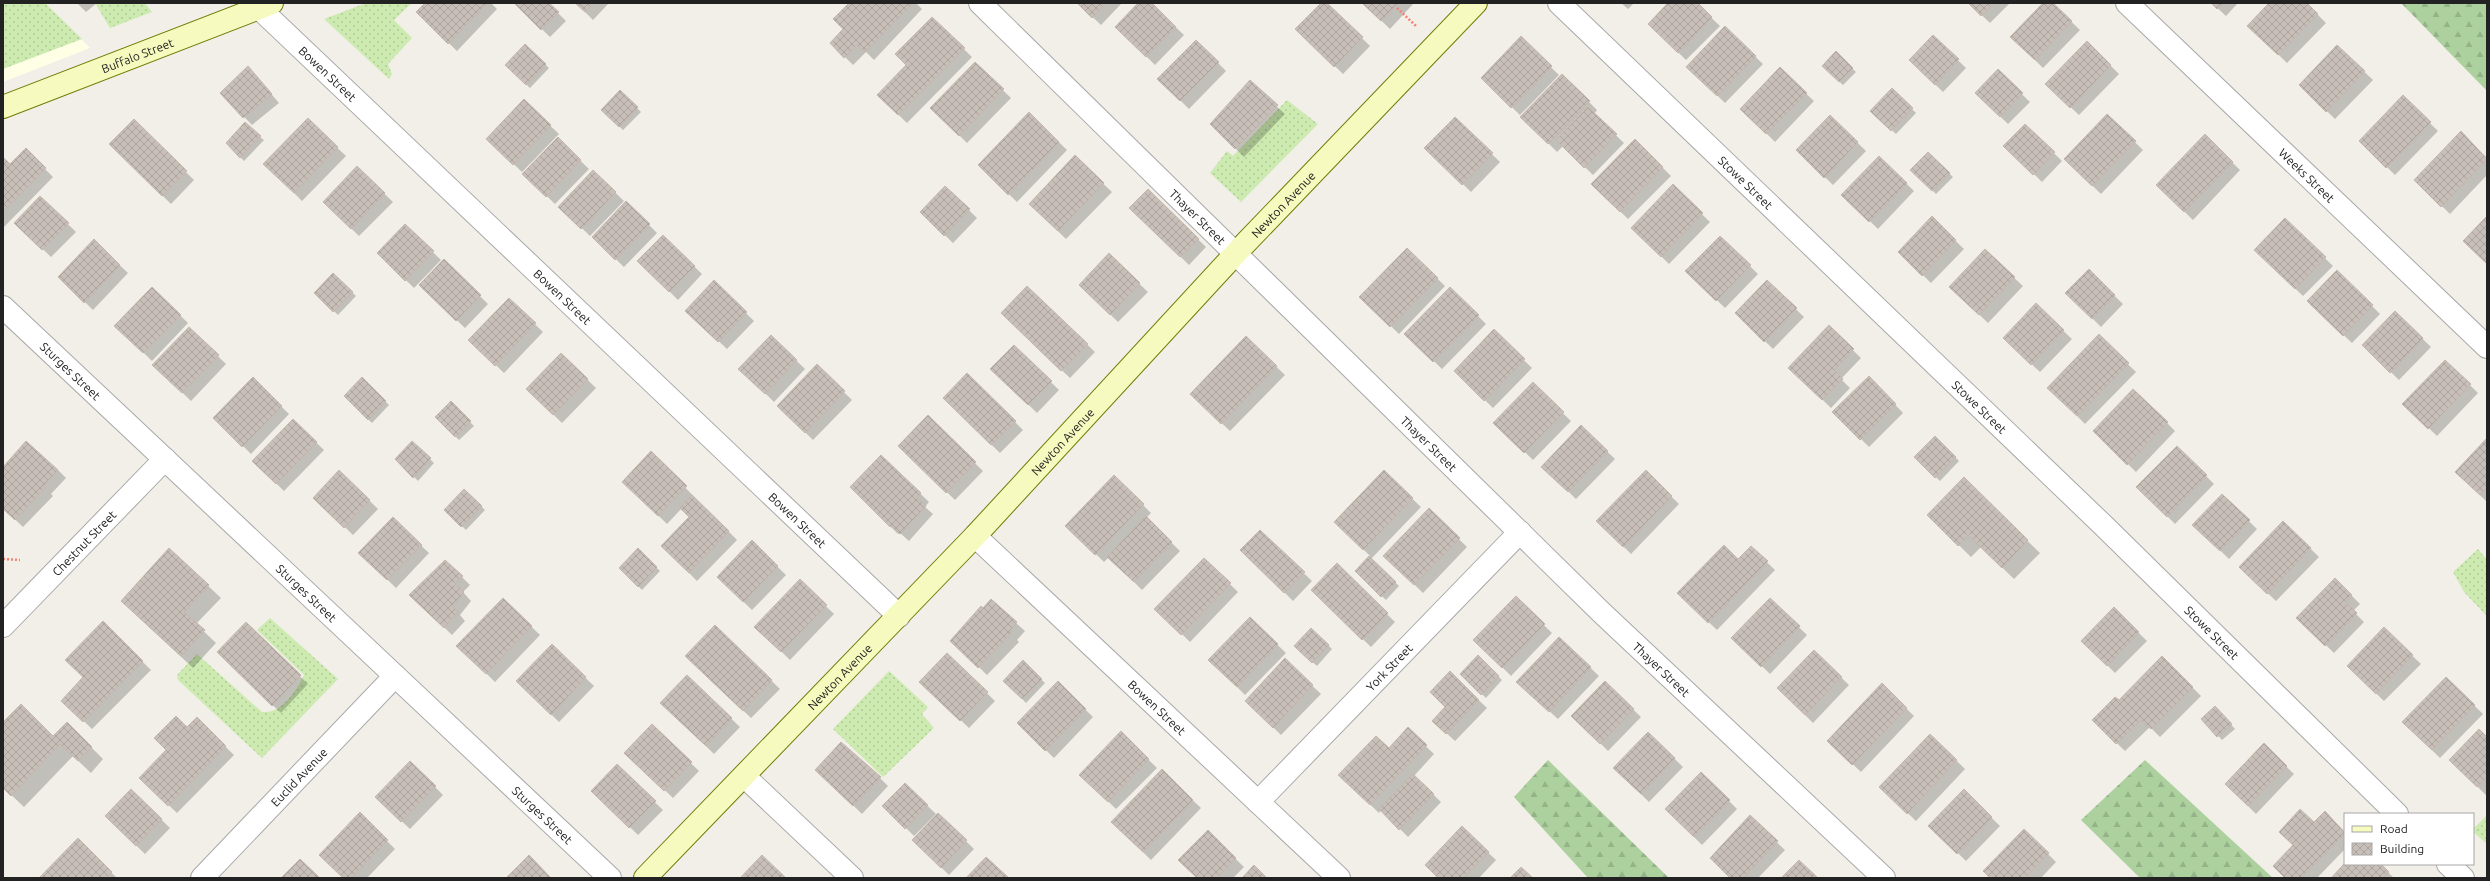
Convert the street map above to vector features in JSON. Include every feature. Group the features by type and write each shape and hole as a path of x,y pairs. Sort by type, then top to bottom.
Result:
{"street":[{"name":"Thayer Street","path":"980,3 1602,613 1884,878"},
{"name":"Newton Avenue","path":"645,878 975,536 1236,253 1476,3"},
{"name":"Stowe Street","path":"1559,3 2104,526 2397,813"},
{"name":"Weeks Street","path":"2127,3 2487,347"},
{"name":"Buffalo Street","path":"3,107 265,6"},
{"name":"Bowen Street","path":"265,6 899,616"},
{"name":"Sturges Street","path":"3,306 610,878"},
{"name":"Chestnut Street","path":"3,626 165,458"},
{"name":"York Street","path":"1258,802 1520,532"},
{"name":"Bowen Street","path":"975,536 1339,878"},
{"name":"Euclid Avenue","path":"202,878 395,676"},
{"path":"744,776 852,878"},
{"path":"2449,865 2463,878"}],"path":[{"path":"1397,8 1416,27"},
{"path":"3,559 20,560"}],"shaded area":[{"path":"3,3 45,3 90,48 3,82"}],"green space":[{"path":"3,3 45,3 82,39 3,69"},
{"path":"95,3 145,3 152,12 110,28"},
{"path":"366,3 412,3 394,20 412,38 388,64 392,74 389,79 324,19"},
{"path":"2401,3 2487,3 2487,91"},
{"path":"1287,100 1318,124 1241,202 1210,173 1227,151 1233,156"},
{"path":"2478,549 2487,560 2487,616 2464,592 2453,572"},
{"path":"270,618 338,679 262,758 178,680 177,675 197,654 262,712 269,712 276,709 288,700 304,675 257,630"},
{"path":"889,671 928,707 922,714 934,728 883,777 833,729"},
{"path":"1548,760 1669,878 1588,878 1514,797"},
{"path":"2145,760 2273,878 2140,878 2081,820"},
{"path":"2487,815 2487,844 2474,833 2474,828"}],"building":[{"path":"425,3 487,3 448,44 416,12"},
{"path":"514,3 549,3 559,12 541,30"},
{"path":"575,3 594,3 585,12"},
{"path":"849,3 913,3 865,52 857,45 844,58 830,43 843,29 833,19"},
{"path":"1077,3 1106,3 1092,18"},
{"path":"1138,3 1152,3 1176,27 1146,57 1115,27"},
{"path":"1321,3 1327,3 1363,37 1334,67 1295,29"},
{"path":"1362,3 1398,3 1381,21"},
{"path":"1668,3 1698,3 1712,17 1678,53 1648,24"},
{"path":"1968,3 1994,3 1981,16"},
{"path":"2043,3 2053,3 2072,21 2035,60 2010,37"},
{"path":"2211,3 2223,3 2217,9"},
{"path":"2269,3 2307,3 2318,14 2278,55 2247,26"},
{"path":"932,17 965,48 898,115 877,95 906,65 895,54"},
{"path":"1725,26 1756,56 1717,96 1686,67"},
{"path":"1933,35 1959,59 1935,85 1909,60"},
{"path":"1521,36 1552,66 1511,108 1481,78"},
{"path":"1196,40 1219,62 1180,101 1157,79"},
{"path":"2087,41 2111,65 2070,108 2045,84"},
{"path":"525,44 546,64 526,85 505,65"},
{"path":"2337,45 2365,71 2326,112 2299,85"},
{"path":"1836,51 1853,68 1839,82 1822,66"},
{"path":"975,62 1004,89 959,136 930,108"},
{"path":"248,66 272,94 243,118 220,93"},
{"path":"1780,67 1807,93 1766,134 1740,109"},
{"path":"1998,69 2023,93 2000,117 1975,93"},
{"path":"1562,74 1590,101 1548,144 1520,117"},
{"path":"1250,80 1278,105 1235,149 1210,124"},
{"path":"1892,88 1913,108 1891,131 1870,111"},
{"path":"620,90 638,107 619,127 601,110"},
{"path":"2403,95 2431,122 2386,168 2359,141"},
{"path":"524,99 551,125 513,165 486,139"},
{"path":"1588,107 1617,134 1584,168 1556,140"},
{"path":"1029,112 1059,142 1008,195 978,165"},
{"path":"2107,114 2136,141 2092,186 2064,159"},
{"path":"1830,115 1858,142 1824,178 1796,150"},
{"path":"1455,117 1493,153 1462,185 1424,148"},
{"path":"308,118 338,147 294,193 263,164"},
{"path":"134,119 187,171 162,196 109,144"},
{"path":"245,122 261,136 240,158 226,143"},
{"path":"2025,124 2055,152 2033,175 2003,146"},
{"path":"2461,131 2487,159 2441,207 2414,180"},
{"path":"2205,134 2233,162 2184,212 2156,185"},
{"path":"558,137 581,160 546,197 522,174"},
{"path":"1635,139 1663,167 1620,212 1591,184"},
{"path":"26,148 46,168 3,212 3,157 10,164"},
{"path":"1928,152 1950,173 1932,191 1910,170"},
{"path":"1075,155 1104,183 1058,231 1029,204"},
{"path":"1879,156 1907,183 1869,222 1841,195"},
{"path":"357,166 385,193 351,229 323,202"},
{"path":"593,170 616,192 581,229 558,207"},
{"path":"1673,184 1703,213 1661,257 1631,228"},
{"path":"945,186 970,209 944,236 920,212"},
{"path":"1148,189 1199,239 1180,257 1129,208"},
{"path":"40,196 69,223 42,250 14,223"},
{"path":"626,201 650,224 615,260 592,237"},
{"path":"1932,216 1956,240 1922,276 1898,252"},
{"path":"2487,216 2487,264 2463,241"},
{"path":"2285,218 2326,257 2295,289 2254,250"},
{"path":"405,224 434,251 405,281 377,253"},
{"path":"663,235 695,266 669,292 637,261"},
{"path":"1720,236 1751,265 1716,301 1685,271"},
{"path":"94,239 120,265 84,303 58,277"},
{"path":"1407,248 1438,278 1390,327 1359,297"},
{"path":"1985,249 2015,277 1979,315 1949,287"},
{"path":"1109,253 1140,283 1110,315 1079,285"},
{"path":"444,259 481,295 456,321 419,285"},
{"path":"2089,269 2115,295 2092,319 2065,293"},
{"path":"2337,270 2373,305 2343,336 2307,301"},
{"path":"333,273 353,292 333,312 314,293"},
{"path":"714,280 747,312 718,342 685,311"},
{"path":"1767,280 1797,308 1764,342 1735,313"},
{"path":"1027,286 1088,344 1061,371 1001,313"},
{"path":"152,287 181,315 143,353 114,326"},
{"path":"1450,287 1479,315 1433,362 1404,334"},
{"path":"509,298 536,323 495,366 468,340"},
{"path":"2036,303 2064,330 2031,365 2003,338"},
{"path":"2395,311 2423,338 2390,373 2362,345"},
{"path":"1829,325 1854,349 1834,370 1843,379 1822,400 1788,368"},
{"path":"189,327 219,355 182,393 152,365"},
{"path":"1494,329 1525,359 1484,401 1454,371"},
{"path":"2099,334 2129,363 2077,416 2047,388"},
{"path":"771,335 797,360 765,394 738,369"},
{"path":"1246,336 1277,366 1221,424 1190,394"},
{"path":"1014,345 1052,381 1028,405 990,369"},
{"path":"561,353 588,379 553,415 526,389"},
{"path":"2445,360 2471,384 2428,429 2402,404"},
{"path":"817,364 845,391 805,433 777,406"},
{"path":"967,373 1016,421 991,445 943,398"},
{"path":"1869,376 1896,404 1860,440 1832,412"},
{"path":"253,377 282,406 242,447 213,418"},
{"path":"362,377 386,401 368,420 344,396"},
{"path":"1533,382 1564,412 1524,453 1493,423"},
{"path":"2133,389 2168,422 2127,465 2093,431"},
{"path":"451,401 471,421 455,437 435,417"},
{"path":"928,415 976,462 946,493 898,446"},
{"path":"293,419 317,442 276,484 252,461"},
{"path":"1581,425 1608,451 1568,492 1541,467"},
{"path":"1935,436 1956,457 1935,478 1914,457"},
{"path":"2487,438 2487,488 2480,495 2455,472"},
{"path":"26,441 58,470 44,485 45,488 15,520 3,509 3,467"},
{"path":"412,441 431,458 413,478 395,459"},
{"path":"2177,446 2207,475 2167,517 2136,487"},
{"path":"651,451 687,486 658,516 622,482"},
{"path":"881,455 921,493 917,498 926,506 900,534 891,526 890,527 850,487"},
{"path":"339,470 370,500 344,528 313,498"},
{"path":"1384,470 1413,498 1363,550 1334,522"},
{"path":"1646,470 1672,496 1623,547 1596,521"},
{"path":"1114,475 1144,504 1095,555 1065,526"},
{"path":"1964,477 2028,540 2002,568 1968,535 1958,546 1927,515"},
{"path":"464,489 482,506 461,527 444,510"},
{"path":"2222,494 2250,520 2220,551 2192,525"},
{"path":"692,495 729,531 689,573 661,546 689,517 680,508"},
{"path":"1429,508 1460,538 1414,585 1383,556"},
{"path":"1146,516 1172,542 1134,582 1107,557"},
{"path":"393,517 422,545 387,580 358,553"},
{"path":"2283,521 2311,548 2267,594 2239,567"},
{"path":"1260,530 1305,572 1284,593 1240,550"},
{"path":"752,540 778,566 743,602 717,577"},
{"path":"1724,545 1738,559 1751,546 1768,561 1708,623 1677,593"},
{"path":"169,548 209,585 184,612 205,630 181,656 121,601"},
{"path":"638,548 657,567 638,587 619,568"},
{"path":"1369,556 1396,582 1381,597 1355,571"},
{"path":"1204,558 1231,583 1181,635 1154,609"},
{"path":"445,560 463,576 455,584 464,592 452,606 458,612 444,628 409,595"},
{"path":"1337,563 1388,613 1362,640 1311,590"},
{"path":"2335,578 2352,595 2345,602 2357,613 2325,646 2296,618"},
{"path":"800,579 827,605 781,652 754,627"},
{"path":"1516,596 1545,624 1502,668 1473,640"},
{"path":"503,598 532,626 486,674 456,646"},
{"path":"1770,598 1800,626 1761,667 1731,638"},
{"path":"991,599 1017,622 1009,632 1011,633 978,668 950,641 981,606 983,608"},
{"path":"2114,607 2139,632 2107,666 2081,641"},
{"path":"1250,617 1278,644 1237,687 1208,660"},
{"path":"103,621 143,661 83,722 61,701 83,677 65,660"},
{"path":"246,622 301,675 272,706 217,652"},
{"path":"715,625 772,680 743,711 685,656"},
{"path":"2384,627 2413,655 2376,694 2347,666"},
{"path":"1311,628 1329,645 1312,663 1294,646"},
{"path":"1559,637 1591,667 1549,712 1516,682"},
{"path":"552,644 586,677 551,715 516,681"},
{"path":"1814,650 1842,677 1805,715 1777,688"},
{"path":"947,653 988,692 960,721 919,682"},
{"path":"1478,655 1499,676 1481,695 1460,674"},
{"path":"2162,656 2193,687 2151,729 2141,720 2116,744 2092,720 2115,697 2119,700"},
{"path":"1285,658 1313,685 1273,728 1245,701"},
{"path":"1023,660 1042,679 1022,699 1003,681"},
{"path":"1450,671 1479,700 1446,734 1432,721 1445,707 1430,692"},
{"path":"687,675 732,718 706,746 660,703"},
{"path":"2446,677 2475,705 2432,750 2402,722"},
{"path":"1058,681 1086,709 1045,751 1017,723"},
{"path":"1605,681 1634,709 1600,744 1571,716"},
{"path":"1882,683 1907,708 1852,765 1827,741"},
{"path":"21,704 53,736 67,722 92,747 78,761 60,744 11,796 3,788 3,722"},
{"path":"2215,706 2232,724 2217,737 2201,719"},
{"path":"176,716 187,727 197,717 226,746 168,806 139,778 166,750 154,738"},
{"path":"652,724 692,762 664,791 624,753"},
{"path":"1408,727 1427,745 1370,805 1338,775 1376,736 1389,748"},
{"path":"2479,729 2487,737 2487,777 2477,787 2449,760"},
{"path":"1121,731 1149,759 1108,802 1079,775"},
{"path":"1648,732 1675,758 1641,794 1613,768"},
{"path":"1930,734 1957,760 1907,814 1879,787"},
{"path":"841,742 881,777 853,806 815,770"},
{"path":"2264,743 2287,766 2248,806 2225,784"},
{"path":"410,761 436,786 401,822 375,797"},
{"path":"617,764 656,801 629,828 591,791"},
{"path":"1162,769 1193,800 1143,852 1111,822"},
{"path":"1701,772 1730,800 1694,837 1665,809"},
{"path":"1413,774 1434,794 1399,830 1379,809"},
{"path":"905,783 928,805 905,829 882,806"},
{"path":"131,789 162,819 136,846 105,816"},
{"path":"1964,789 1992,817 1957,854 1928,826"},
{"path":"2300,809 2314,822 2325,811 2344,832 2344,834 2301,878 2285,878 2273,866 2293,845 2279,832"},
{"path":"360,812 388,840 351,878 343,878 319,855"},
{"path":"938,813 967,840 941,868 912,840"},
{"path":"1750,815 1778,841 1743,878 1730,878 1710,858"},
{"path":"1462,826 1489,852 1463,878 1438,878 1425,865"},
{"path":"2024,829 2049,853 2025,878 1990,878 1983,871"},
{"path":"1208,830 1236,858 1217,878 1197,878 1178,860"},
{"path":"78,838 112,872 106,878 39,878"},
{"path":"529,855 551,878 506,878"},
{"path":"762,855 786,878 740,878"},
{"path":"986,857 1009,878 966,878"},
{"path":"300,859 320,878 281,878"},
{"path":"1799,860 1818,878 1781,878"},
{"path":"2344,864 2382,865 2389,872 2383,878 2331,878"},
{"path":"1254,865 1267,878 1242,878"},
{"path":"1521,867 1533,878 1510,878"}]}
